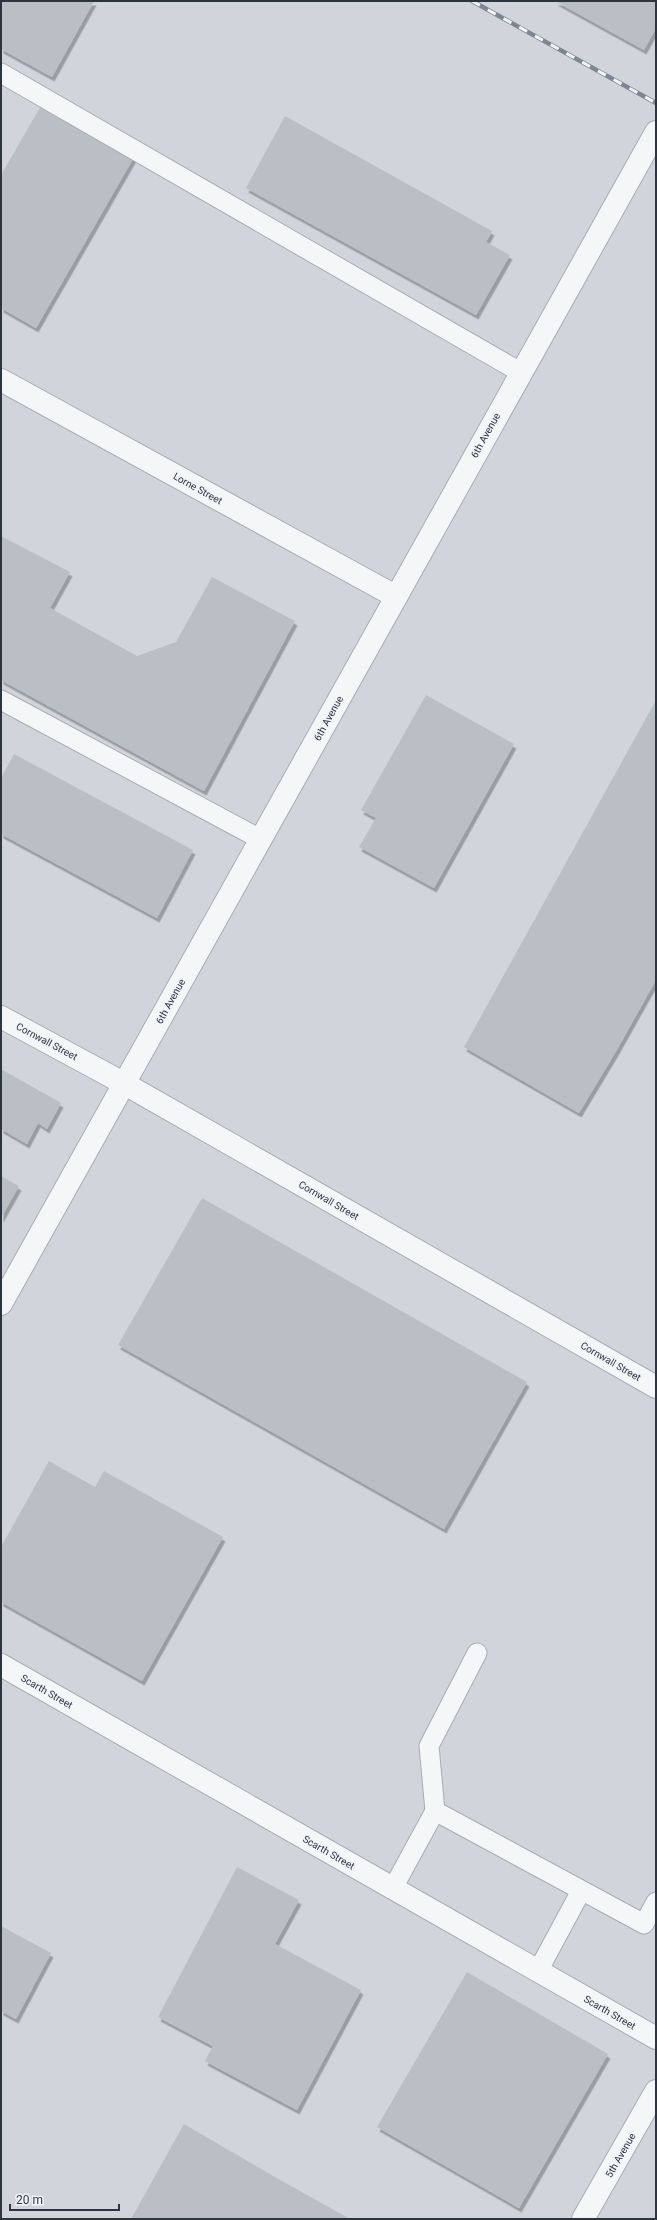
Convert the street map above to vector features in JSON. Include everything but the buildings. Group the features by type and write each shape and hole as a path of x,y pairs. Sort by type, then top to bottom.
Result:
{"street":[{"name":"6th Avenue","path":"1,1304 125,1084 520,372 656,132"},
{"name":"Lorne Street","path":"1,380 395,596"},
{"name":"Cornwall Street","path":"1,1016 125,1084 656,1387"},
{"name":"Scarth Street","path":"1,1665 656,2038"},
{"name":"5th Avenue","path":"583,2219 656,2091"}],"lane":[{"path":"1,73 520,372"},
{"path":"1,700 260,839"},
{"path":"393,1888 435,1811 429,1746 477,1653"},
{"path":"435,1811 644,1924 656,1902"},
{"path":"538,1971 581,1891"}],"shaded area":[{"path":"1,1 656,1 656,2219 1,2219"}],"railway":[{"path":"472,1 656,103"}]}
